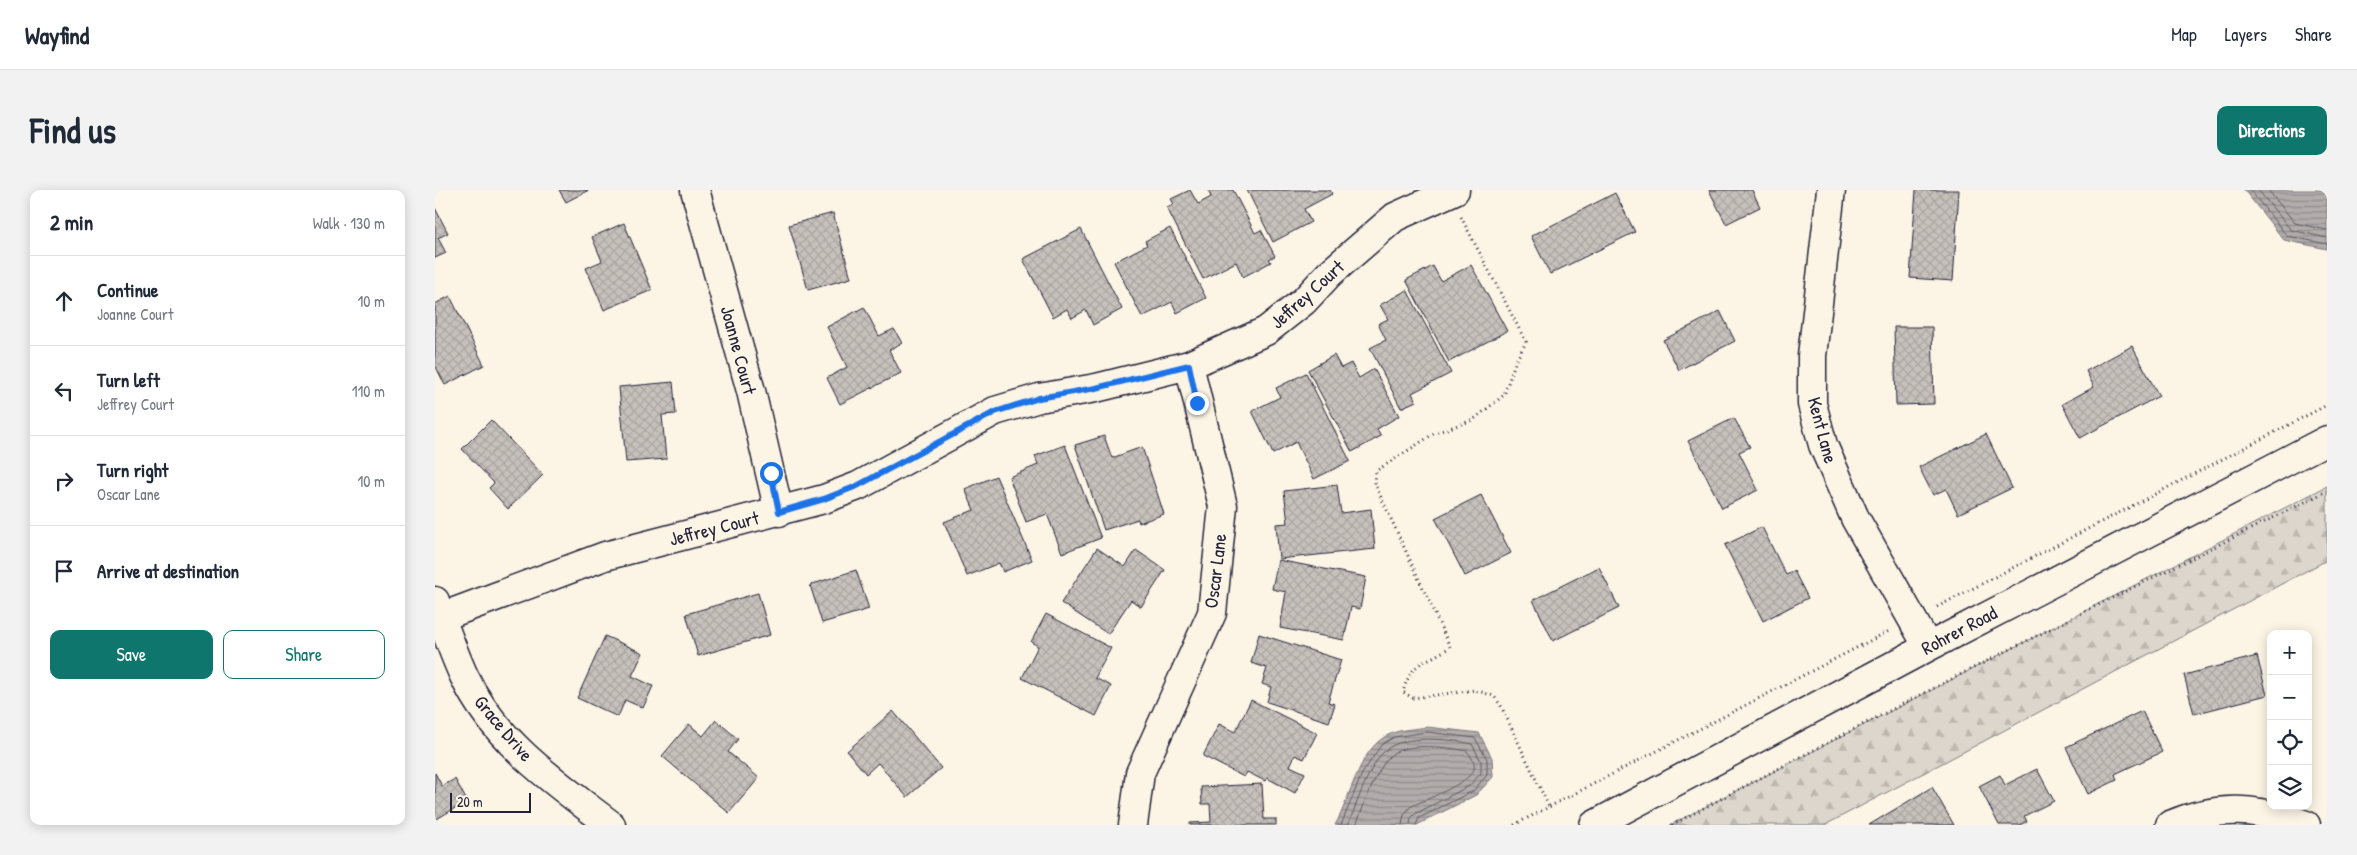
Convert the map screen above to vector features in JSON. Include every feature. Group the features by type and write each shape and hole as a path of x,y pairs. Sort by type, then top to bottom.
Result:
{"street":[{"name":"Joanne Court","path":"695,190 751,391 779,512"},
{"name":"Jeffrey Court","path":"438,609 605,556 824,499 857,486 995,412 1039,398 1096,388 1189,365 1266,331 1304,301 1329,274 1395,217 1455,190"},
{"name":"Kent Lane","path":"1831,190 1812,356 1812,404 1823,445 1855,518 1928,647"},
{"name":"Oscar Lane","path":"1133,825 1140,773 1212,613 1223,506 1189,365"},
{"name":"Rohrer Road","path":"1594,825 1928,647 2327,440"},
{"name":"Grace Drive","path":"438,609 465,678 485,710 513,745 547,777 611,825"},
{"path":"2170,825 2212,812 2243,810 2278,815 2306,825"}],"path":[{"path":"1461,217 1526,342 1515,363 1504,394 1473,420 1435,433 1376,471 1375,484 1450,647 1434,658 1419,662 1407,677 1403,692 1413,698 1475,690 1494,696 1501,706 1549,807 1514,825"},
{"path":"1672,825 1795,759 2327,491"}],"green space":[{"path":"2327,486 2327,560 1825,825 1670,825"}],"water":[{"path":"2244,190 2327,190 2327,249 2284,240"},
{"path":"1427,727 1479,733 1492,758 1493,777 1476,795 1417,825 1335,825 1357,773 1372,748 1381,739 1393,733"}],"building":[{"path":"559,190 589,190 566,202"},
{"path":"1190,190 1198,204 1211,197 1208,190 1233,190 1255,233 1261,230 1275,256 1269,259 1271,262 1243,277 1236,262 1203,279 1167,208 1174,204 1171,199"},
{"path":"1247,190 1330,190 1332,194 1304,209 1311,222 1273,242"},
{"path":"1709,190 1752,190 1760,207 1726,224"},
{"path":"1916,190 1959,190 1953,281 1910,278"},
{"path":"1615,193 1635,232 1550,274 1531,236"},
{"path":"435,208 448,233 438,238 446,253 435,258"},
{"path":"833,213 851,278 808,290 789,225"},
{"path":"624,223 652,290 604,310 586,268 602,261 592,237"},
{"path":"1170,228 1206,298 1177,313 1172,302 1142,317 1114,262 1147,245 1145,241"},
{"path":"1081,229 1122,309 1093,325 1086,310 1072,318 1067,309 1053,317 1023,259"},
{"path":"1471,265 1507,331 1449,362 1406,280 1433,266 1441,281"},
{"path":"1407,290 1451,373 1412,393 1416,401 1401,408 1370,348 1386,340 1378,324 1388,319 1380,305"},
{"path":"450,296 484,365 445,385 435,365 435,304"},
{"path":"864,307 879,336 894,329 902,343 889,350 901,373 840,404 827,378 847,367 827,327"},
{"path":"1720,311 1735,341 1679,370 1663,340"},
{"path":"1894,327 1932,327 1934,404 1896,405"},
{"path":"2132,346 2159,396 2080,438 2062,404 2094,387 2086,371"},
{"path":"1334,355 1341,368 1351,363 1359,378 1374,369 1399,416 1377,429 1381,436 1352,452 1308,370"},
{"path":"1306,373 1350,461 1314,479 1296,442 1273,454 1252,411 1280,397 1276,388"},
{"path":"673,382 676,414 662,415 666,459 626,462 619,387"},
{"path":"1734,418 1750,447 1739,452 1758,490 1722,508 1688,441"},
{"path":"491,420 543,475 508,509 489,488 494,483 462,449"},
{"path":"1986,434 2012,488 1958,514 1946,489 1933,495 1919,467"},
{"path":"1104,436 1112,458 1142,447 1164,514 1139,523 1138,519 1104,530 1075,445"},
{"path":"1065,445 1101,538 1062,553 1047,514 1026,522 1009,477 1038,465 1035,456"},
{"path":"996,476 1032,560 1003,572 999,563 967,576 944,522 974,510 965,489"},
{"path":"1337,485 1341,513 1371,509 1375,549 1279,559 1276,524 1288,523 1284,491"},
{"path":"1481,495 1511,553 1465,576 1435,518"},
{"path":"1762,527 1786,575 1794,571 1808,598 1763,621 1725,545"},
{"path":"1097,548 1125,567 1136,550 1165,570 1141,607 1131,600 1108,634 1061,603"},
{"path":"1278,560 1366,577 1360,609 1351,607 1344,640 1280,628 1286,592 1272,589"},
{"path":"1599,567 1619,608 1553,641 1533,600"},
{"path":"856,570 869,609 822,623 810,585"},
{"path":"758,593 770,635 698,656 686,614"},
{"path":"1046,614 1111,648 1095,678 1111,686 1096,716 1022,678 1038,646 1031,642"},
{"path":"1259,634 1341,660 1328,702 1335,704 1329,722 1267,702 1271,687 1262,684 1267,668 1251,663"},
{"path":"605,636 643,653 632,676 653,686 643,708 625,700 618,717 577,698"},
{"path":"2257,656 2267,695 2194,714 2184,675"},
{"path":"1251,700 1317,733 1304,759 1295,755 1290,766 1305,773 1295,793 1267,778 1265,781 1247,772 1244,777 1203,756 1219,724 1235,732"},
{"path":"893,711 941,768 907,797 878,763 866,774 847,751"},
{"path":"2142,711 2162,752 2115,774 2117,780 2088,794 2066,747"},
{"path":"716,720 738,739 728,752 759,778 729,813 662,756 689,724 703,736"},
{"path":"2037,769 2054,801 2024,816 2027,821 2020,825 1999,825 1979,786 2000,775 2005,785"},
{"path":"435,773 442,786 455,779 467,801 435,820"},
{"path":"1262,784 1264,819 1276,819 1276,825 1190,825 1190,823 1211,822 1210,804 1202,804 1201,787"},
{"path":"1932,787 1954,825 1869,825"}],"route":[{"path":"771,473 779,512 824,499 857,486 995,412 1039,398 1096,388 1189,365 1197,403"}]}
